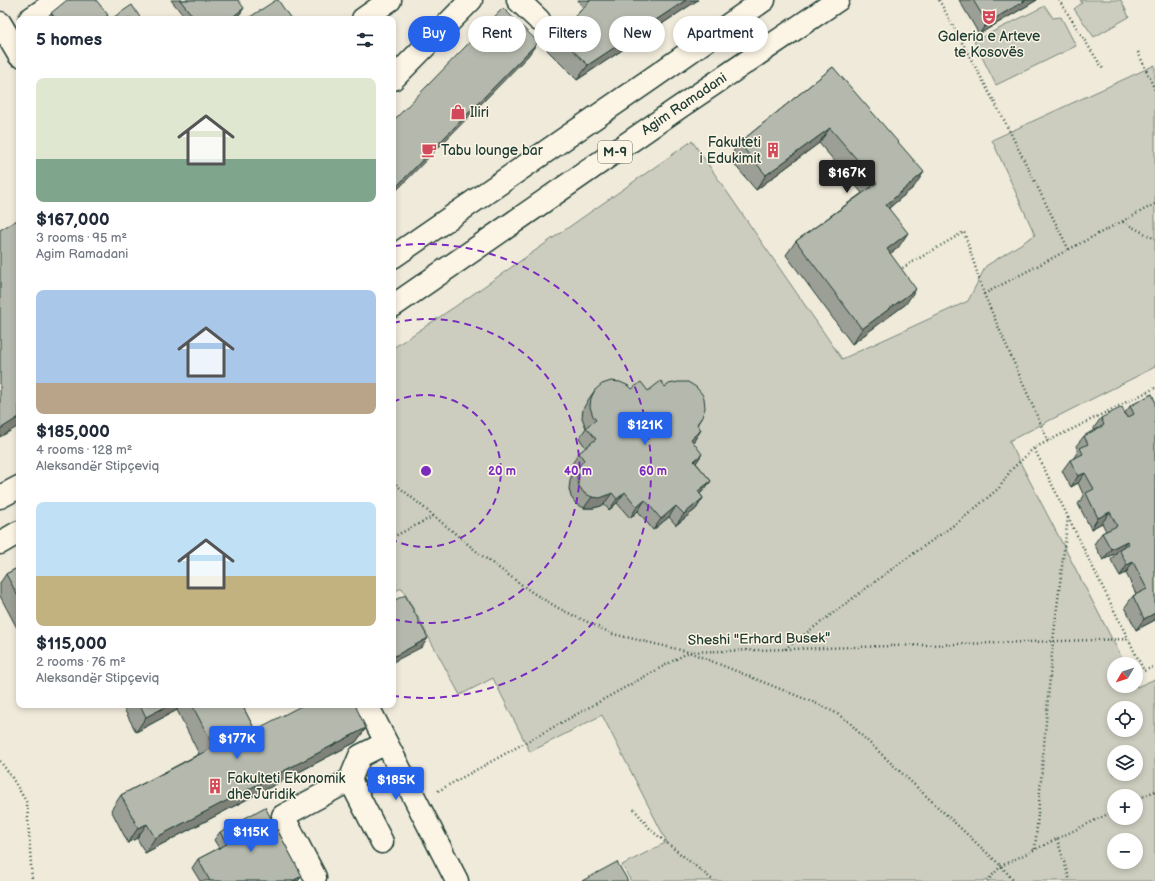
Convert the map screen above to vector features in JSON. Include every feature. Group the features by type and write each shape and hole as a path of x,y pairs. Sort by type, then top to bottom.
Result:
{"main road":[{"path":"34,16 58,0"},
{"path":"367,16 390,0"},
{"path":"396,76 471,0"},
{"path":"518,0 535,16"},
{"name":"M-9","path":"396,255 764,0"},
{"name":"Agim Ramadani","path":"396,304 674,111 838,0"},
{"path":"9,28 16,47"},
{"path":"0,498 16,489"},
{"path":"0,543 16,534"},
{"path":"368,708 457,881"},
{"path":"315,877 283,816 350,780 360,756 386,743"},
{"path":"350,780 382,842"}],"path":[{"path":"938,0 1003,118 1068,250"},
{"path":"1059,0 1103,69"},
{"path":"1138,52 1155,90"},
{"path":"984,294 1155,204"},
{"path":"1123,222 1155,239"},
{"path":"893,273 964,232 984,294 1048,441"},
{"path":"784,650 896,566 961,520 999,488 1011,470 1034,448 1155,388"},
{"path":"1034,448 1144,671 1155,666"},
{"name":"Sheshi \"Erhard Busek\"","path":"396,484 481,555 533,593 560,609 613,634 689,652 1128,639"},
{"path":"396,535 434,516"},
{"path":"1035,849 1053,641 1068,516"},
{"path":"417,803 689,652 820,705 849,722 1001,866 1014,881"},
{"path":"0,761 27,803 32,881"},
{"path":"1143,797 1155,791"},
{"path":"634,809 652,831 714,881"},
{"path":"987,881 1001,866 1107,814"},
{"path":"1057,839 1070,881"}],"shaded area":[{"path":"1080,0 1121,0 1129,17 1094,37 1074,9 1082,3"},
{"path":"1045,6 1053,18 1061,17 1076,46 996,85 974,41"},
{"path":"1155,65 1155,367 1009,441 1121,657 1107,657 1107,693 1143,693 1143,684 1155,679 1155,881 631,881 622,865 667,842 602,715 530,752 493,678 460,695 402,588 396,591 396,346 456,306 692,141 842,359 968,301 986,266 1035,235 992,140"}],"building":[{"path":"67,0 96,0 108,15 54,16 51,13"},
{"path":"180,0 238,0 244,8 234,16 193,16"},
{"path":"278,0 289,16 252,16"},
{"path":"591,0 686,0 662,16 609,16 609,51 588,65 575,52 601,52 601,16 575,16"},
{"path":"973,0 1026,0 987,23"},
{"path":"132,5 139,16 116,16"},
{"path":"503,8 511,16 495,16"},
{"path":"526,30 534,38 534,46 396,187 396,118 468,44 468,52 526,52"},
{"path":"833,67 924,172 886,205 908,233 887,249 916,289 862,329 796,241 877,183 830,128 766,175 739,143"},
{"path":"16,221 16,419 0,429 0,230"},
{"path":"611,381 620,382 632,389 641,382 648,391 661,381 665,387 669,384 678,382 688,382 696,387 702,394 705,408 702,417 697,424 701,430 691,439 702,454 694,461 711,481 698,491 703,498 684,514 676,506 661,519 645,500 637,507 625,492 617,499 612,493 600,498 592,497 584,493 579,486 577,470 584,460 579,453 596,439 586,427 596,420 590,407 591,398 595,390 602,384"},
{"path":"1152,394 1155,401 1155,613 1144,619 1133,596 1147,589 1133,562 1127,565 1119,549 1129,544 1127,541 1111,549 1102,533 1117,526 1110,512 1098,518 1086,493 1094,489 1085,473 1078,476 1070,460 1083,454 1080,448 1088,444 1084,436 1104,425 1101,418 1122,407 1127,418 1134,414 1130,406"},
{"path":"16,569 16,592 6,574"},
{"path":"405,595 428,638 396,655 396,600"},
{"path":"142,708 163,708 146,717"},
{"name":"Fakulteti Ekonomik dhe Juridik","path":"194,708 244,708 255,730 297,708 356,708 366,728 155,838 147,824 138,828 121,795 214,747"},
{"path":"265,807 302,876 292,881 210,881 198,859 227,844 220,832"},
{"path":"617,862 628,881 582,881"}],"place":[{"name":"Galeria e Arteve te Kosovës","path":"989,17"},
{"name":"Iliri","path":"458,112"},
{"name":"Tabu lounge bar","path":"429,150"},
{"name":"Fakulteti i Edukimit","path":"773,150"},
{"name":"Fakulteti Ekonomik dhe Juridik","path":"215,786"}]}
